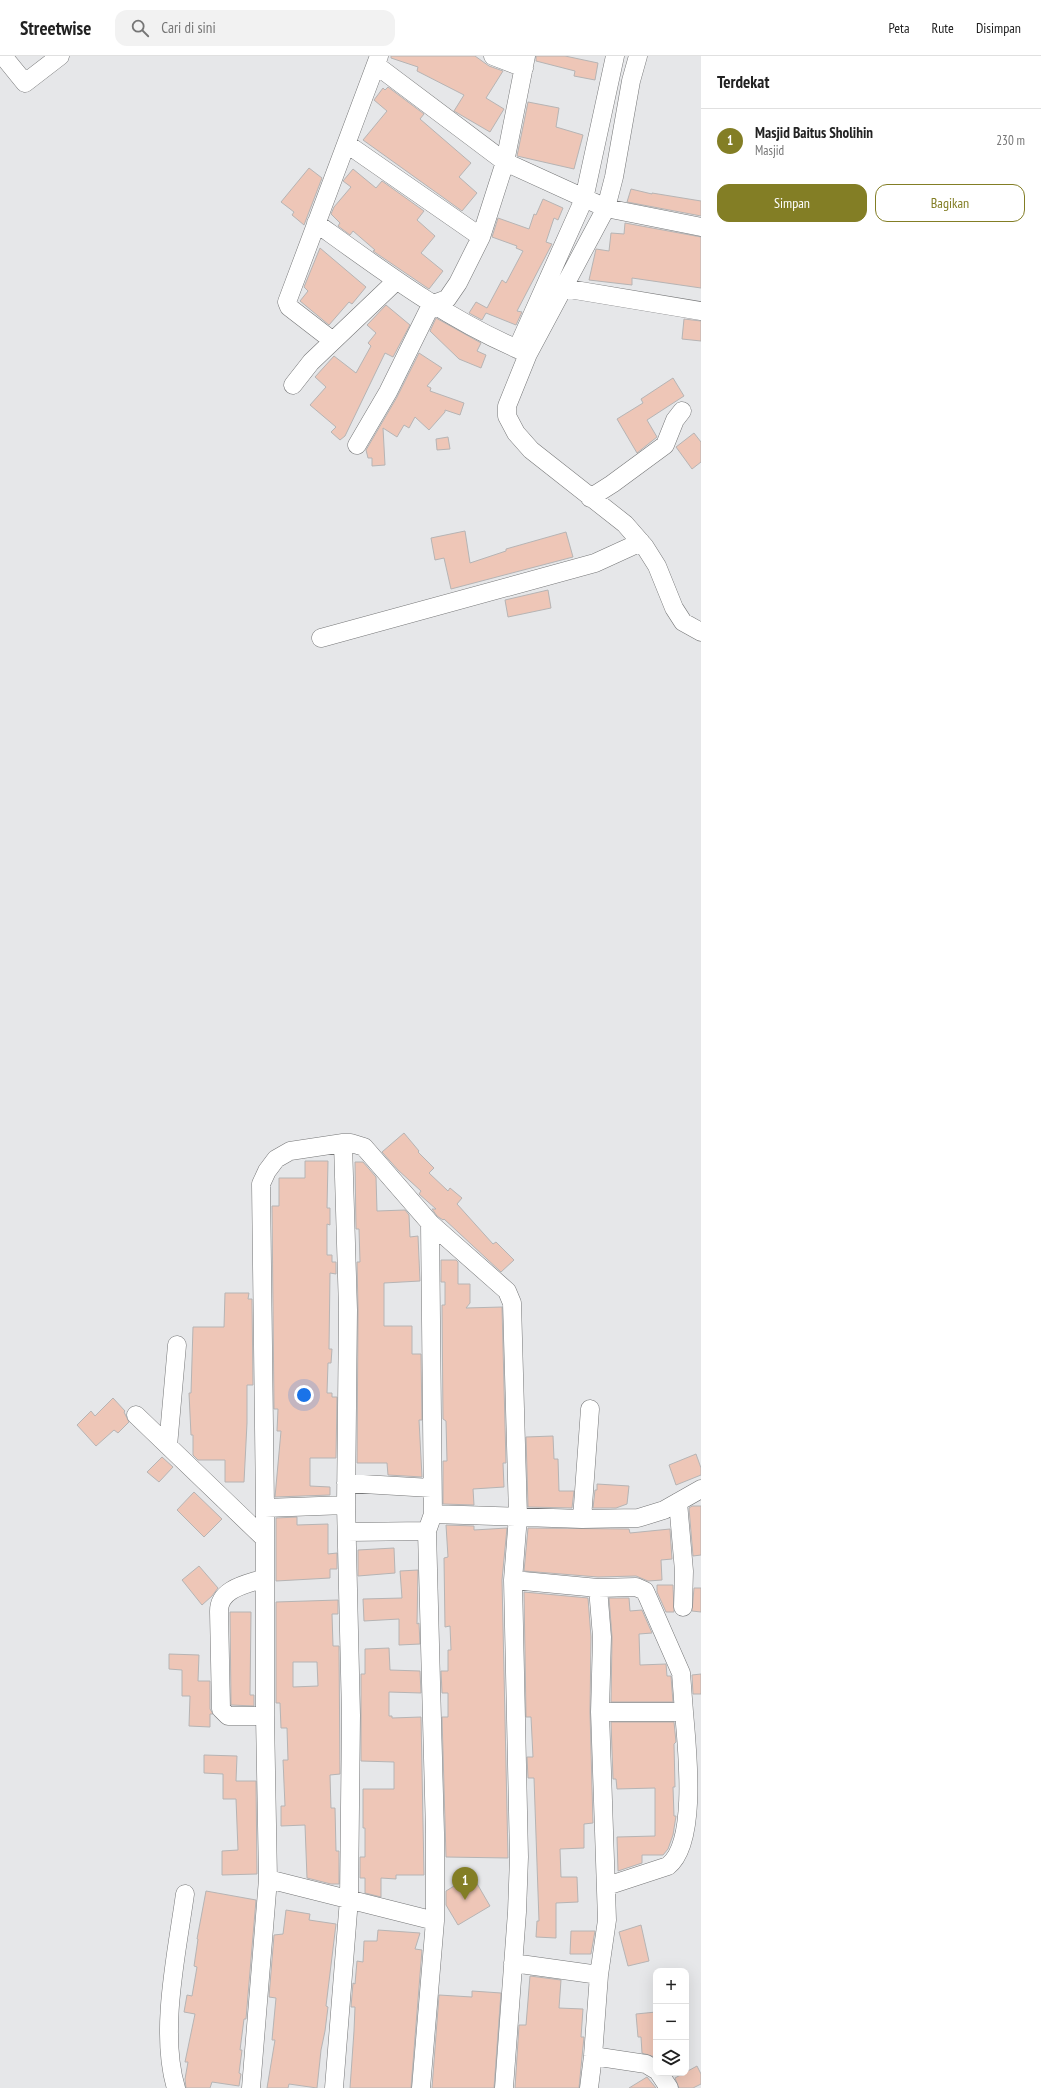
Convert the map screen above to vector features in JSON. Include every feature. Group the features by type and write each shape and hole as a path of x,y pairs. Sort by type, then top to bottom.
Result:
{"street":[{"path":"4,63 25,83 60,56"},
{"path":"357,445 388,392 431,305 447,299 458,283 480,237 505,162 525,62 493,56"},
{"path":"615,56 584,200 522,351 507,406 507,416 516,433 531,450 590,498 625,524 641,542 657,566 674,608 683,622 701,632"},
{"path":"522,351 563,288 606,208 614,177 631,81 638,56"},
{"path":"333,342 289,307 287,302 378,61 505,162 584,200 606,208 701,227"},
{"path":"347,144 480,237"},
{"path":"316,223 431,305 481,333 522,351"},
{"path":"293,385 311,362 396,281"},
{"path":"563,288 701,311"},
{"path":"590,498 612,484 665,445 675,420 682,411"},
{"path":"321,638 595,563 641,542"},
{"path":"334,2088 349,1899 351,1715 346,1505 348,1310 343,1143"},
{"path":"252,2088 268,1879 265,1716 265,1508 261,1184 267,1171 276,1159 290,1151 351,1143 364,1147 430,1223 507,1291 512,1304 518,1516 513,1580 519,1857 518,1912 504,2088"},
{"path":"422,2088 435,1921 435,1833 428,1531 433,1514 431,1488 430,1223"},
{"path":"168,1446 177,1345"},
{"path":"582,1519 590,1409"},
{"path":"136,1416 264,1538"},
{"path":"346,1483 431,1488"},
{"path":"433,1514 582,1519 638,1518 664,1510 701,1489"},
{"path":"678,1502 684,1571 683,1607"},
{"path":"265,1508 346,1505"},
{"path":"347,1532 428,1531"},
{"path":"265,1578 236,1588 226,1594 219,1605 221,1709 228,1716 265,1716"},
{"path":"513,1580 598,1588 636,1587 645,1591 681,1673 688,1758 687,1825 680,1852 674,1861 660,1870 607,1886"},
{"path":"589,2088 599,1975 606,1934 607,1886 603,1828 600,1712 602,1637 598,1588"},
{"path":"600,1712 684,1712"},
{"path":"268,1879 435,1921"},
{"path":"176,2088 172,2076 169,2041 172,1987 185,1894"},
{"path":"513,1963 599,1975"},
{"path":"593,2056 646,2064 653,2068"},
{"path":"661,2076 669,2088"}],"building":[{"path":"391,56 475,56 489,66 503,71 486,98 504,109 490,132 454,111 464,95 417,71 418,67 391,58"},
{"path":"536,56 565,56 598,63 595,80 574,76 575,71 536,61"},
{"path":"388,87 424,114 420,119 471,163 459,177 477,193 462,211 363,140 387,111 374,100 383,88 385,90"},
{"path":"528,102 559,108 556,127 583,135 574,169 517,156"},
{"path":"309,168 322,178 304,225 292,215 294,212 281,202"},
{"path":"353,169 376,188 382,181 424,211 417,220 435,236 421,253 443,271 429,289 373,251 375,250 353,231 350,235 338,226 340,223 331,214 334,207 351,187 343,181"},
{"path":"631,189 652,194 701,201 701,216 627,202"},
{"path":"543,199 563,208 558,220 554,218 546,242 552,244 517,311 522,312 516,325 486,313 482,320 469,313 476,302 487,308 502,280 506,283 523,251 516,248 517,246 492,237 498,218 529,229 534,214 536,215"},
{"path":"625,223 701,237 701,288 632,278 632,285 589,280 596,249 609,251 611,233 624,234"},
{"path":"320,248 366,287 352,304 349,302 329,325 300,301 308,291 304,287"},
{"path":"386,305 410,325 393,357 385,353 345,436 340,440 331,432 336,427 310,405 326,387 315,377 334,356 356,373 371,346 368,343 376,333 367,325"},
{"path":"436,318 481,343 477,351 486,355 481,368 459,359 430,331"},
{"path":"684,319 701,321 701,341 682,339"},
{"path":"419,353 442,368 427,386 431,388 430,391 464,403 460,415 445,410 445,412 429,430 415,417 409,428 404,425 397,437 383,428 385,465 372,466 372,458 368,458 366,450 397,397"},
{"path":"673,378 684,396 647,420 657,437 637,453 617,419 643,403 641,399"},
{"path":"694,433 701,442 701,462 692,469 676,447"},
{"path":"448,437 450,449 437,450 436,439"},
{"path":"465,531 470,563 506,551 506,549 566,532 573,557 451,589 444,558 435,560 431,538"},
{"path":"548,590 551,608 508,617 505,600"},
{"path":"404,1133 419,1151 418,1152 434,1168 429,1173 448,1191 450,1188 462,1198 457,1204 493,1244 496,1242 514,1260 501,1272 444,1219 443,1220 437,1216 432,1209 436,1209 419,1194 421,1191 398,1170 382,1152"},
{"path":"305,1161 328,1161 327,1208 330,1208 330,1225 327,1224 327,1255 332,1255 332,1262 336,1262 336,1274 330,1273 329,1349 332,1349 331,1363 328,1363 327,1393 332,1393 332,1397 337,1397 336,1458 310,1458 310,1486 330,1487 330,1495 275,1497 281,1431 277,1431 278,1409 274,1409 272,1206 279,1206 279,1178 305,1178"},
{"path":"355,1162 363,1162 376,1177 377,1211 405,1210 409,1215 410,1237 418,1236 420,1281 384,1283 384,1326 412,1326 412,1354 421,1354 422,1420 419,1420 422,1477 388,1475 387,1463 357,1463 357,1262 360,1262 359,1229 356,1229"},
{"path":"441,1260 456,1260 458,1262 458,1284 470,1284 470,1303 466,1308 502,1307 506,1463 503,1463 504,1487 473,1489 474,1505 443,1504 443,1461 447,1461 446,1421 443,1419 442,1305 445,1305 445,1282 441,1282"},
{"path":"225,1293 249,1293 248,1299 252,1299 253,1385 247,1385 244,1482 225,1482 225,1460 198,1460 193,1455 193,1435 191,1435 189,1393 191,1393 193,1327 224,1327"},
{"path":"113,1398 125,1411 124,1412 129,1422 118,1433 114,1430 96,1446 77,1425 91,1411 95,1416"},
{"path":"553,1436 554,1459 558,1459 559,1491 574,1491 572,1508 528,1507 526,1437"},
{"path":"696,1454 701,1468 701,1475 676,1485 669,1465"},
{"path":"162,1457 173,1467 159,1482 147,1472"},
{"path":"597,1484 629,1486 627,1504 616,1508 593,1508"},
{"path":"194,1492 222,1519 204,1537 177,1510"},
{"path":"692,1506 701,1506 701,1555 693,1556 689,1508"},
{"path":"297,1517 297,1525 328,1524 328,1554 337,1553 337,1569 330,1569 330,1578 276,1581 276,1518"},
{"path":"446,1525 474,1526 474,1530 507,1528 502,1580 508,1858 446,1857 442,1717 448,1717 448,1693 442,1693 441,1671 448,1671 448,1650 451,1650 450,1626 445,1627 444,1558 448,1557"},
{"path":"528,1528 629,1529 630,1533 670,1529 672,1559 661,1560 662,1580 648,1581 636,1576 598,1577 524,1571"},
{"path":"394,1548 395,1573 358,1576 358,1550"},
{"path":"199,1566 218,1588 202,1605 182,1580"},
{"path":"418,1570 417,1624 419,1623 420,1644 399,1645 399,1619 364,1621 363,1599 402,1598 400,1571"},
{"path":"657,1585 673,1585 674,1612 666,1612 657,1592"},
{"path":"694,1588 701,1588 701,1612 692,1611"},
{"path":"524,1592 588,1598 591,1637 590,1712 593,1823 584,1824 584,1848 560,1849 561,1877 577,1877 578,1902 556,1903 556,1938 536,1937 537,1921 539,1921 534,1778 528,1778 527,1757 533,1757 531,1717 526,1717"},
{"path":"609,1598 629,1598 630,1611 642,1610 652,1633 639,1634 640,1665 666,1664 667,1676 671,1676 673,1702 611,1702 612,1637"},
{"path":"338,1600 338,1614 332,1614 333,1646 339,1646 340,1774 330,1775 331,1808 335,1808 336,1851 339,1851 339,1884 331,1884 307,1878 305,1825 281,1826 281,1806 285,1806 283,1760 288,1760 287,1728 281,1728 280,1703 276,1703 276,1602","holes":["293,1662 317,1662 318,1686 293,1687"]},
{"path":"230,1612 251,1612 250,1695 254,1695 254,1706 231,1705"},
{"path":"389,1648 390,1670 420,1671 421,1693 389,1692 389,1716 392,1716 392,1718 421,1717 424,1875 396,1875 396,1879 381,1878 381,1897 365,1893 365,1878 360,1878 360,1857 365,1857 363,1789 394,1789 394,1762 361,1761 361,1674 365,1674 365,1649"},
{"path":"169,1654 199,1655 198,1681 210,1681 210,1709 213,1714 210,1714 210,1727 189,1726 190,1696 182,1696 182,1670 169,1669"},
{"path":"701,1674 701,1694 693,1694 692,1675"},
{"path":"611,1722 674,1722 676,1742 674,1744 675,1787 673,1787 674,1816 676,1816 673,1835 668,1849 663,1855 642,1855 642,1863 618,1871 617,1837 655,1836 655,1788 617,1789 616,1779 613,1779"},
{"path":"204,1755 237,1756 236,1781 256,1781 257,1874 222,1875 222,1851 238,1850 236,1799 223,1799 223,1774 204,1773"},
{"path":"472,1875 490,1906 458,1925 446,1905 446,1891"},
{"path":"206,1891 256,1900 246,2019 244,2019 240,2050 242,2050 239,2073 241,2074 239,2086 212,2082 210,2088 186,2088 185,2079 188,2062 185,2062 195,2014 184,2012 187,1995 192,1996 197,1967 194,1966 197,1939"},
{"path":"286,1910 310,1914 309,1920 336,1924 326,2006 328,2007 317,2088 289,2084 288,2088 267,2088 275,2040 272,2040 276,1998 269,1997 274,1935 283,1934"},
{"path":"641,1925 649,1961 628,1966 619,1932"},
{"path":"378,1930 420,1933 415,1949 422,1950 411,2088 350,2088 355,2007 351,2007 353,1983 355,1984 357,1961 363,1962 364,1941 377,1941"},
{"path":"571,1931 595,1931 591,1954 570,1954"},
{"path":"530,1976 561,1980 559,2008 583,2009 581,2037 584,2037 579,2088 515,2088 519,2025 526,2025"},
{"path":"472,1991 501,1993 494,2088 432,2088 439,1995 472,1997"},
{"path":"653,2012 653,2056 642,2053 641,2037 638,2037 636,2014"},
{"path":"697,2066 701,2074 701,2084 693,2088 679,2088 675,2078 679,2076 689,2076 689,2070"},
{"path":"647,2077 656,2088 629,2088"}],"place":[{"name":"Masjid Baitus Sholihin","path":"465,1900"}]}
